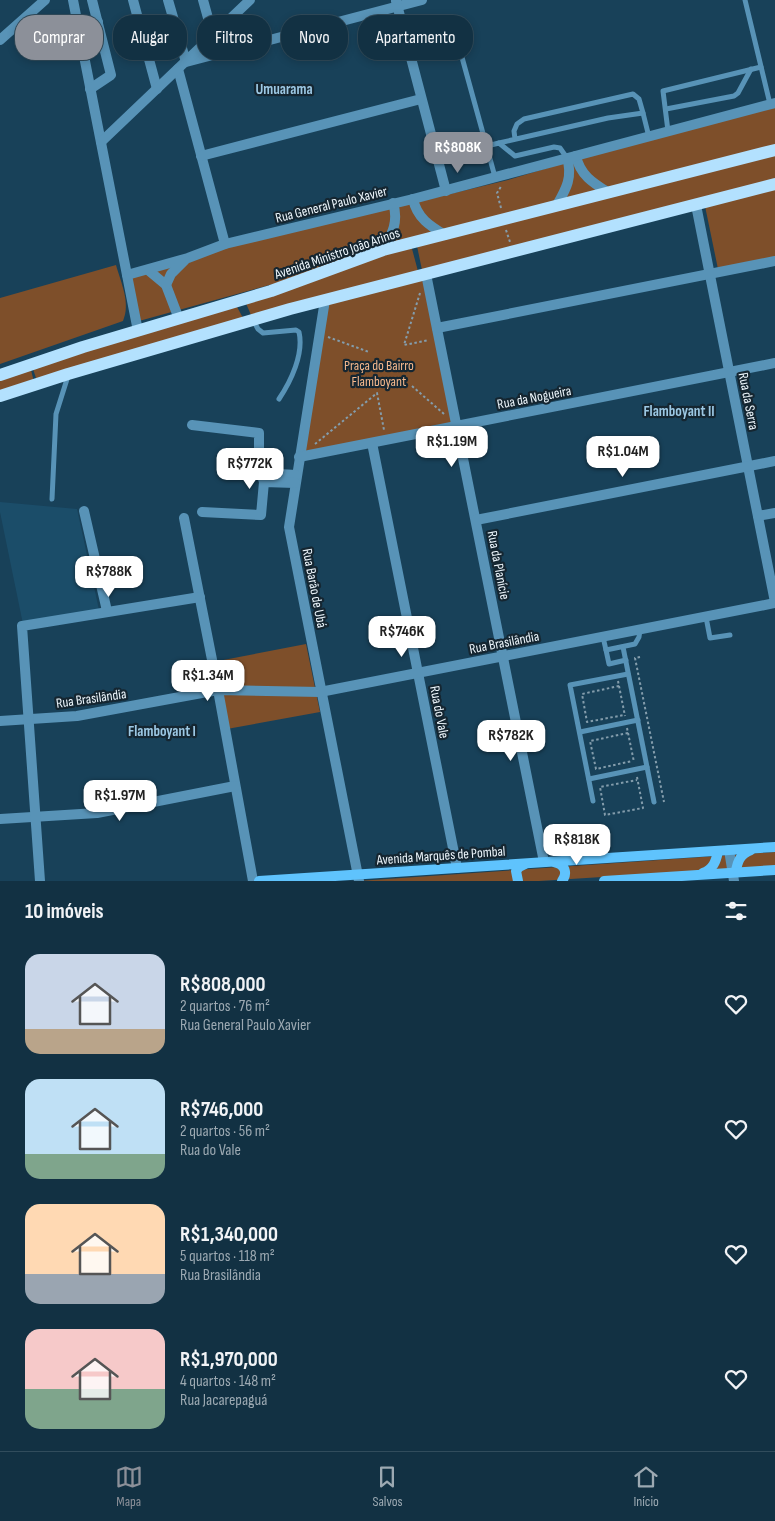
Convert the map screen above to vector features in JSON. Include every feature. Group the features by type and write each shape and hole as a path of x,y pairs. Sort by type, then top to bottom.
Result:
{"main road":[{"name":"Avenida Ministro João Arinos","path":"0,375 82,347 294,283 382,250 775,150"},
{"path":"0,396 253,319 775,184"},
{"path":"165,346 178,335 179,319"},
{"path":"68,374 67,366 70,358 75,351 82,347"},
{"name":"Avenida Marquês de Pombal","path":"259,881 357,878 457,868 775,847"},
{"path":"734,875 741,856 748,850 756,848"},
{"path":"697,875 712,867 717,860 718,851"},
{"path":"549,862 562,865 565,876 562,881"},
{"path":"518,881 516,871 526,863"},
{"path":"604,881 697,875 734,875 775,870"}],"street":[{"path":"0,40 45,0"},
{"path":"73,0 76,15"},
{"path":"92,0 96,15"},
{"path":"132,0 157,89"},
{"path":"168,0 201,156 225,244"},
{"path":"203,0 207,15"},
{"path":"231,15 241,4 250,0"},
{"path":"182,65 396,3 422,0"},
{"path":"396,3 446,190"},
{"path":"90,88 112,76 103,41"},
{"path":"101,142 197,51"},
{"path":"85,60 138,331"},
{"path":"201,156 421,99"},
{"name":"Rua General Paulo Xavier","path":"126,275 188,258 225,244 413,199 773,104"},
{"path":"572,157 589,180 609,192"},
{"path":"556,206 568,186 572,157"},
{"path":"413,199 415,210 426,224 446,235"},
{"path":"382,250 394,231 396,214 393,203"},
{"name":"Rua da Serra","path":"696,205 775,602"},
{"path":"166,285 171,274 188,258"},
{"path":"438,333 775,261"},
{"path":"148,270 166,285 179,319"},
{"name":"Rua da Planície","path":"426,274 503,656 549,862"},
{"name":"Rua Barão de Ubá","path":"325,300 289,527 357,878"},
{"name":"Rua da Nogueira","path":"299,457 775,363"},
{"path":"192,425 260,433 259,466 263,478 261,515 202,512"},
{"name":"Rua do Vale","path":"372,443 457,868"},
{"path":"476,520 775,461"},
{"path":"263,478 296,479"},
{"path":"84,511 107,611"},
{"path":"758,516 775,513"},
{"path":"184,518 218,690 252,881"},
{"path":"40,881 22,626 200,596"},
{"name":"Rua Brasilândia","path":"0,721 77,716 218,690 320,692 775,602"},
{"path":"0,820 97,814 234,786"},
{"path":"729,850 734,875"}],"lane":[{"path":"745,0 761,67 773,104"},
{"path":"464,60 496,177"},
{"path":"668,132 666,109 662,93 665,89 761,67"},
{"path":"666,109 734,96 738,93 751,69"},
{"path":"515,139 514,131 517,124 524,120 633,94 638,99 649,137"},
{"path":"487,146 608,118 643,113"},
{"path":"499,143 515,156 554,147 560,148 572,157"},
{"path":"253,319 258,329 263,333 296,330 299,332 298,360 288,386 279,399"},
{"path":"52,499 56,414 68,374"},
{"path":"706,616 710,638 730,635"},
{"path":"606,650 635,644 640,637 640,629"},
{"path":"603,636 609,664 626,660"},
{"path":"623,647 654,802"},
{"path":"593,801 570,685 628,674"},
{"path":"580,732 638,720"},
{"path":"589,779 647,767"}],"path":[{"path":"421,292 404,345 438,333"},
{"path":"319,334 368,352"},
{"path":"412,386 457,426"},
{"path":"313,445 377,393 386,440"},
{"path":"640,657 635,658 664,802"},
{"path":"619,686 582,694 587,722 624,715"},
{"path":"628,733 590,740 596,769 634,761"},
{"path":"637,780 600,787 605,815 642,808"}],"shaded area":[{"path":"0,502 77,509 99,610 23,624 0,512"}],"green space":[{"path":"775,107 775,146 139,321 132,277 230,247 508,180 564,163"},
{"path":"775,155 775,179 422,270 417,246"},
{"path":"775,188 775,258 718,269 705,206"},
{"path":"411,245 419,275 251,315 245,301"},
{"path":"116,265 126,300 123,321 0,364 0,298"},
{"name":"Praça do Bairro Flamboyant","path":"426,274 457,426 299,457 325,300"},
{"path":"236,305 243,318 37,381 32,366"},
{"path":"30,366 34,382 0,393 0,376"},
{"path":"306,644 320,712 227,729 213,662"},
{"path":"775,852 775,866 539,881 358,881"}],"district":[{"name":"Umuarama","path":"284,89"},
{"name":"Flamboyant II","path":"679,411"},
{"name":"Flamboyant I","path":"162,731"}]}
